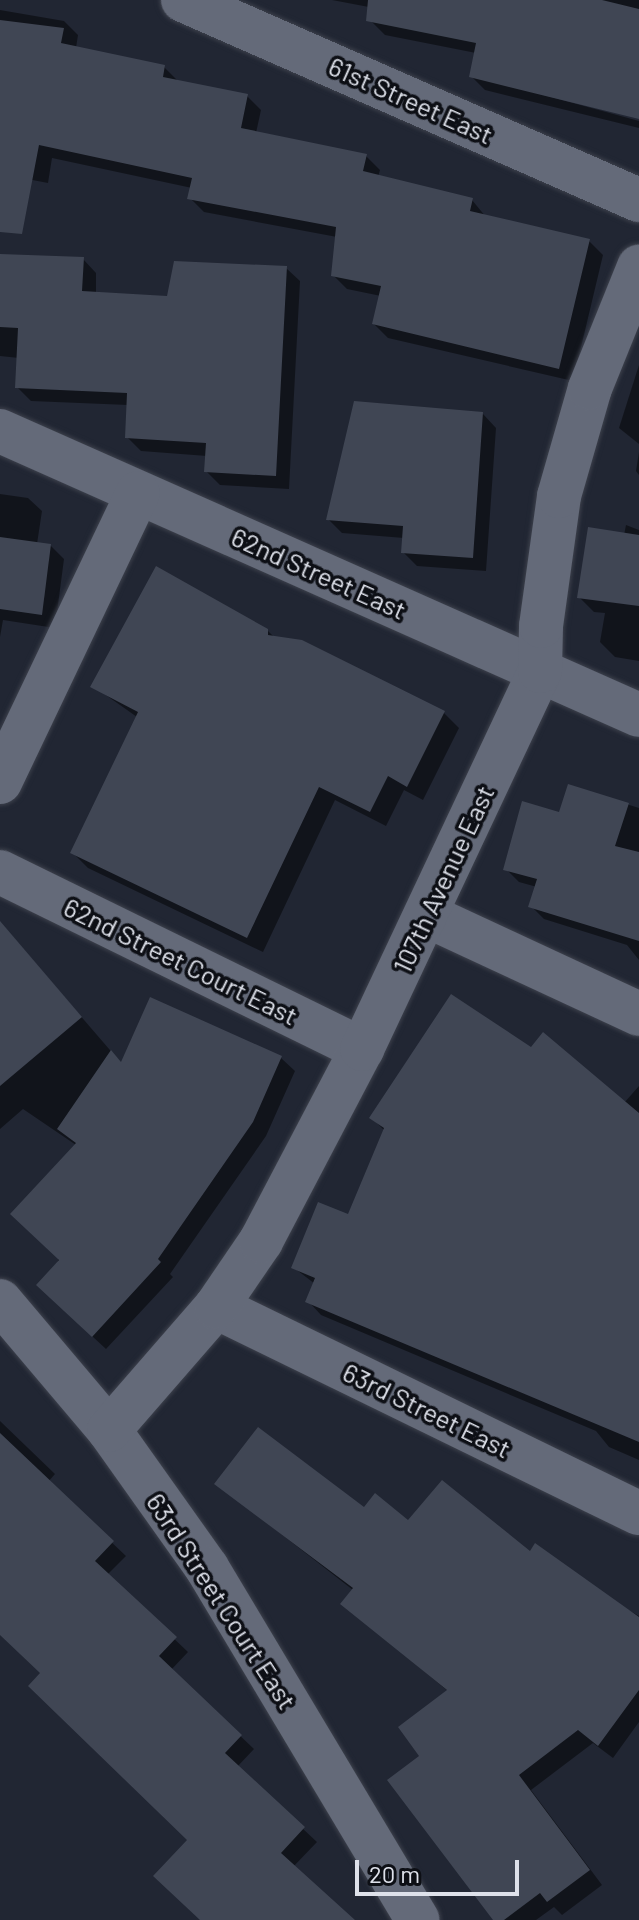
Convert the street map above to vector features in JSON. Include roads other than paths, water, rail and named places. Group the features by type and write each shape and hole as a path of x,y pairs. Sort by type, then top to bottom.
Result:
{"street":[{"name":"61st Street East","path":"183,0 639,200"},
{"name":"107th Avenue East","path":"109,1430 216,1307 261,1241 362,1049 540,671 542,613 559,496 590,388 639,267"},
{"name":"62nd Street East","path":"0,431 639,715"},
{"path":"0,782 138,493"},
{"name":"62nd Street Court East","path":"0,872 362,1049"},
{"path":"426,915 639,1014"},
{"name":"63rd Street Court East","path":"0,1301 109,1430 207,1568 418,1920"},
{"name":"63rd Street East","path":"216,1307 639,1513"}]}
